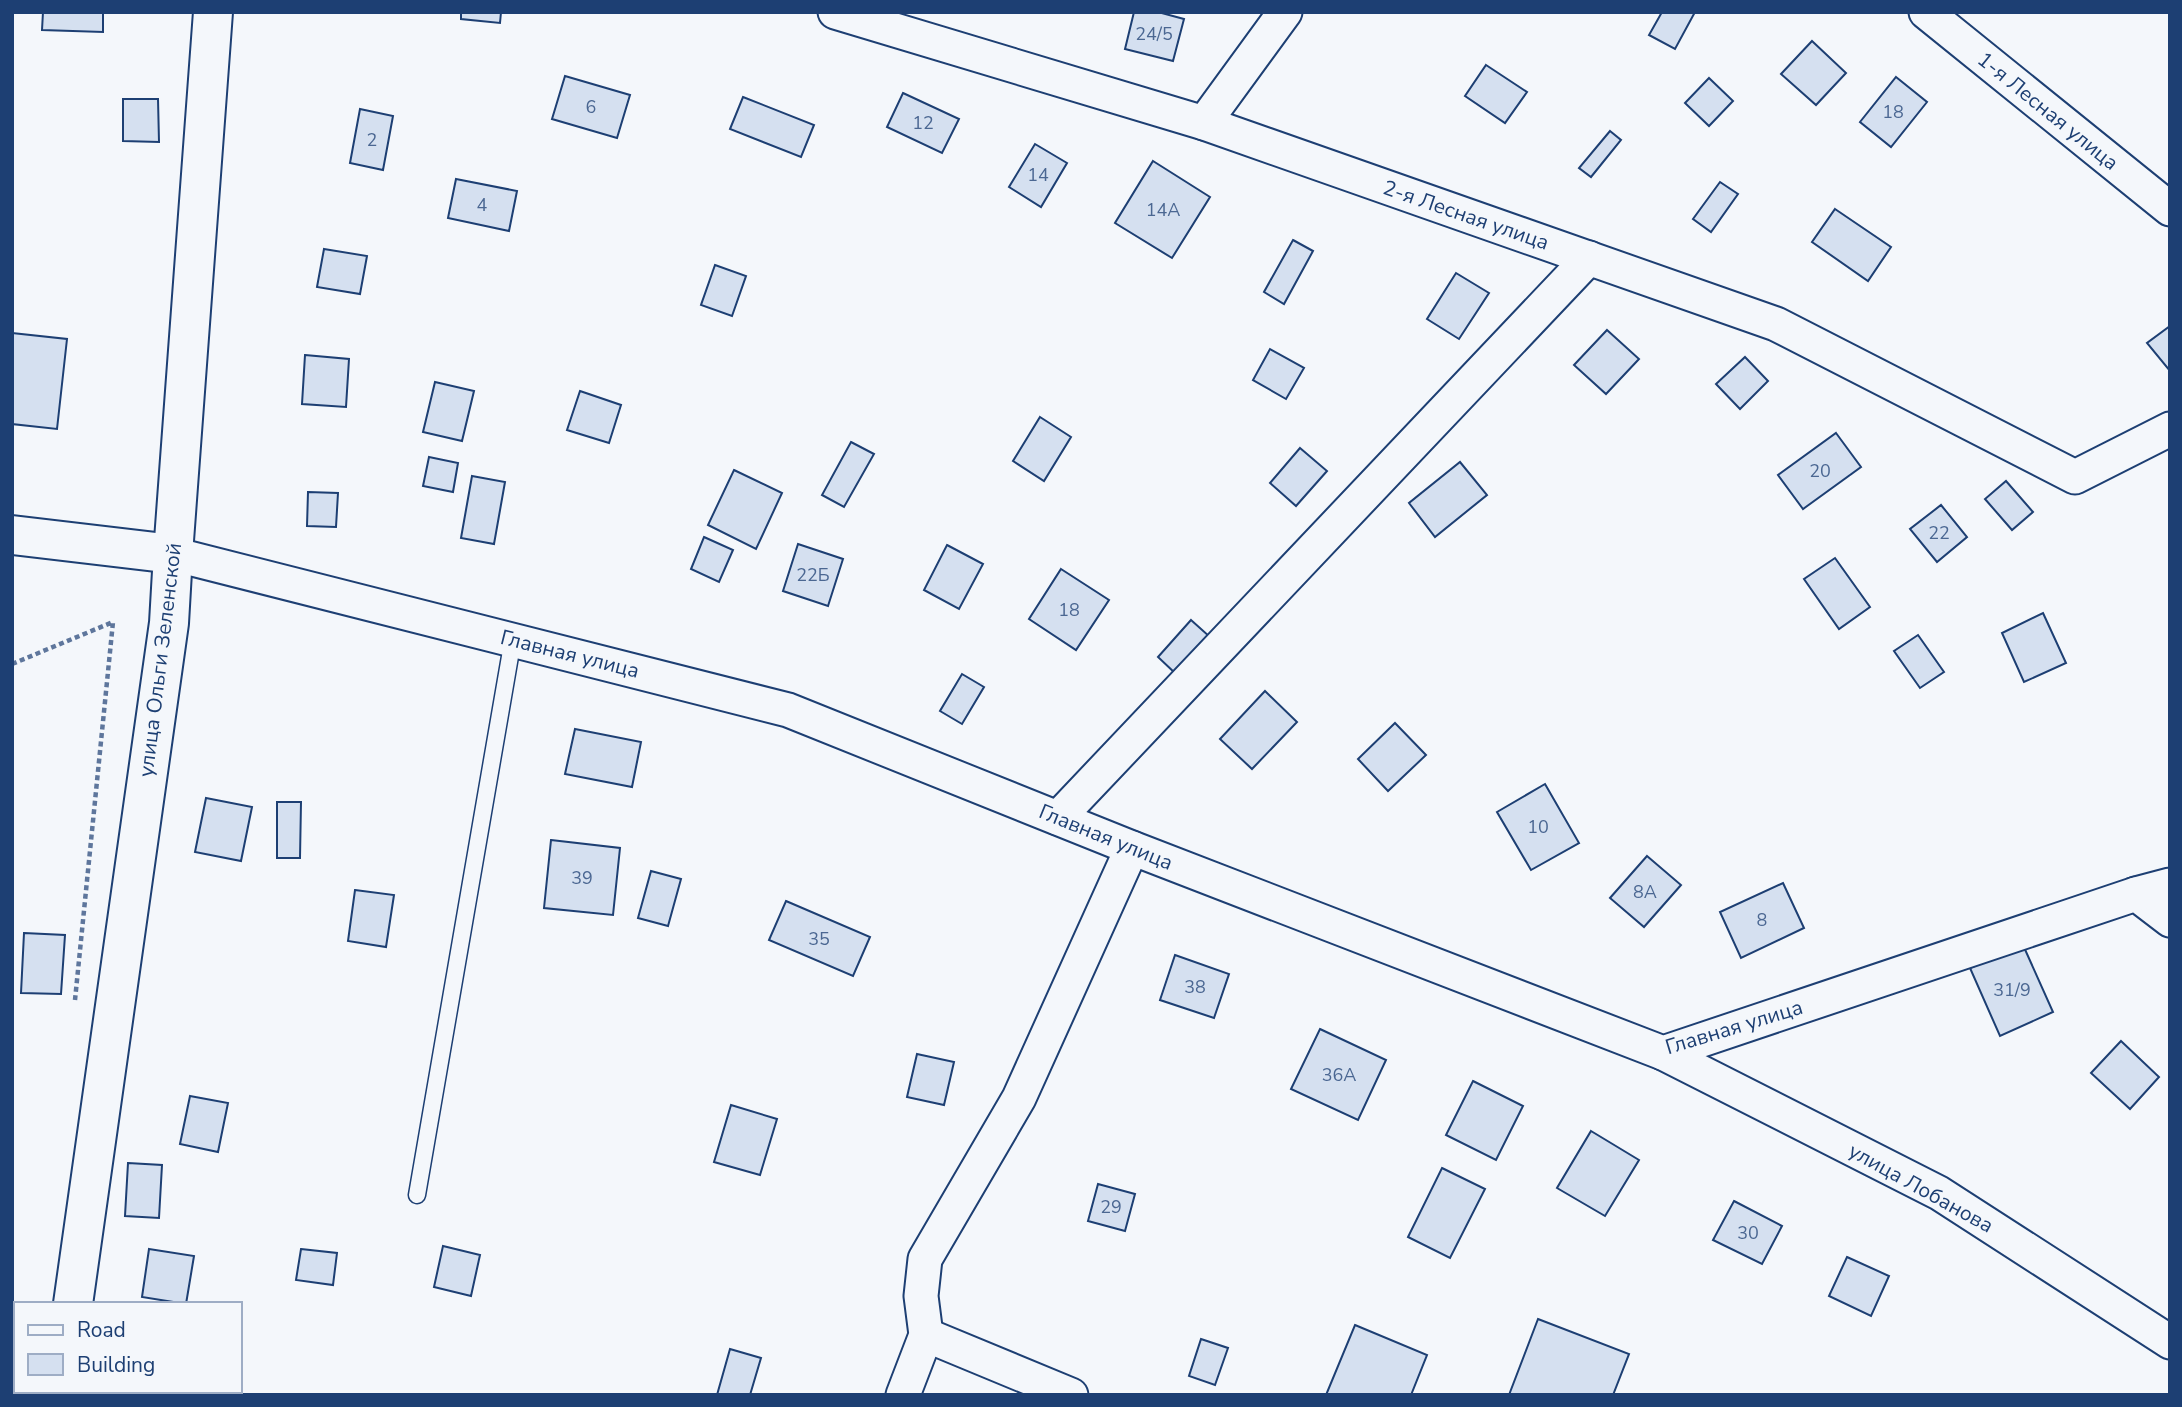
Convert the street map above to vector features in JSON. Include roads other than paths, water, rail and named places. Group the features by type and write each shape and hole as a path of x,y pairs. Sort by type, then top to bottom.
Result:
{"main road":[{"name":"улица Ольги Зеленской","path":"73,1302 169,623 213,12"},
{"name":"Главная улица","path":"12,535 173,554"}],"street":[{"name":"2-я Лесная улица","path":"835,12 1204,123 1776,324 2075,477 2170,429"},
{"path":"1204,123 1284,12"},
{"name":"1-я Лесная улица","path":"1926,12 2170,209"},
{"path":"1058,818 1589,258"},
{"name":"Главная улица","path":"173,554 788,710 1132,848 1663,1053 2136,894 2170,885"},
{"path":"903,1395 926,1335 921,1296 925,1259 1019,1098 1132,848"},
{"path":"2136,894 2170,920"},
{"name":"улица Лобанова","path":"1663,1053 1939,1193 2170,1342"},
{"path":"926,1335 1071,1395"},
{"path":"12,1394 34,1395"}],"lane":[{"path":"417,1195 513,639"}]}
